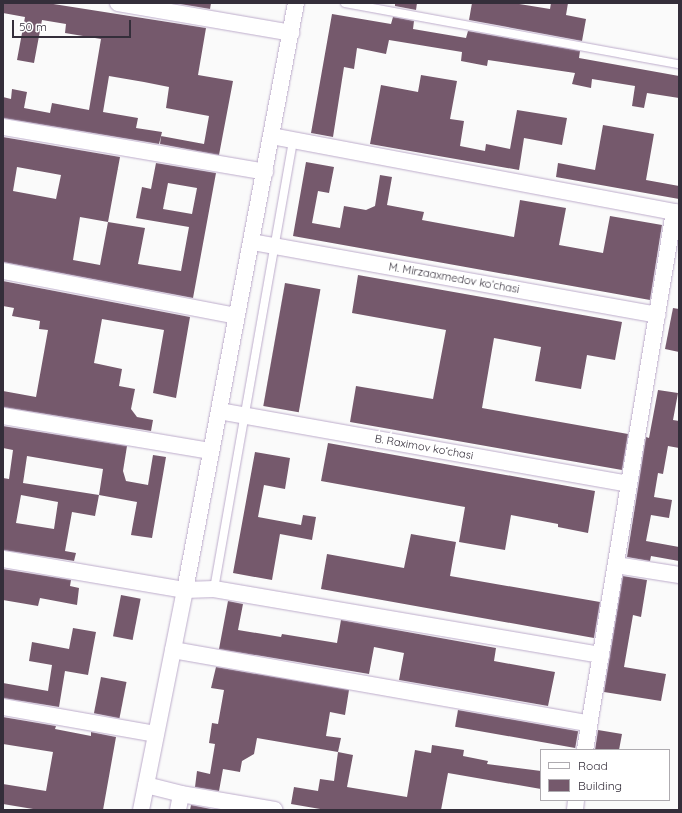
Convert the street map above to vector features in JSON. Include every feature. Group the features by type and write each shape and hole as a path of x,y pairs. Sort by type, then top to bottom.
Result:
{"street":[{"path":"118,3 291,33"},
{"path":"141,810 186,590 236,316 252,242 296,3"},
{"path":"3,127 265,172"},
{"path":"272,136 677,212 657,315 585,749"},
{"name":"M. Mirzaaxmedov koʻchasi","path":"252,242 657,315"},
{"path":"3,272 236,316"},
{"name":"B. Raximov koʻchasi","path":"219,411 629,484"},
{"path":"3,416 211,451"},
{"path":"3,560 186,590 214,589 601,655"},
{"path":"616,565 679,575"},
{"path":"173,650 589,723"},
{"path":"3,707 156,734"},
{"path":"146,785 181,794 275,810"},
{"path":"178,810 181,794"}],"lane":[{"path":"345,3 679,64"},
{"path":"214,589 293,139"}],"building":[{"path":"3,3 47,3 206,28 198,75 233,81 219,155 160,144 161,136 159,144 3,118 3,97 11,99 12,89 27,92 24,108 50,113 52,103 89,110 101,39 65,33 66,24 42,20 34,63 17,60 25,17 3,13","holes":["109,76 169,87 166,108 209,116 204,144 161,136 162,132 136,128 138,118 103,112"]},
{"path":"174,3 211,3 210,9"},
{"path":"395,3 417,3 416,10 395,6"},
{"path":"472,3 513,3 550,9 551,3 568,3 566,15 586,19 582,41 469,20"},
{"path":"332,14 391,24 393,17 414,21 413,29 466,38 468,31 580,51 579,58 679,76 679,98 647,93 644,108 632,106 635,86 592,79 591,88 572,84 575,73 488,60 487,66 461,61 462,52 389,40 386,54 357,48 354,69 344,67 333,137 311,133"},
{"path":"421,75 457,81 450,119 464,121 460,146 485,151 486,144 510,149 517,110 567,118 562,145 524,138 519,170 370,144 381,85 418,92"},
{"path":"603,125 654,134 646,180 679,186 679,199 556,177 558,163 595,170"},
{"path":"3,137 120,157 108,222 145,228 138,264 181,271 189,227 136,218 142,187 151,189 156,163 216,173 193,298 3,262","holes":["17,167 61,175 56,199 13,191","168,183 197,188 192,214 163,209","80,217 108,222 100,265 73,260"]},
{"path":"306,162 334,167 329,193 318,191 312,223 340,228 344,206 366,210 375,206 380,175 392,177 387,205 424,212 422,220 514,237 520,200 566,208 559,245 603,253 610,216 662,225 650,300 293,236"},
{"path":"358,275 622,322 615,360 587,355 581,389 535,381 541,347 494,338 482,408 628,434 622,470 350,422 356,386 433,399 446,330 352,313"},
{"path":"3,281 190,317 176,398 153,393 164,330 102,319 94,363 122,369 119,386 135,389 131,409 137,417 153,420 151,431 3,407 3,391 36,397 48,330 39,329 40,321 12,316 14,308 3,306"},
{"path":"285,283 320,289 299,412 263,406"},
{"path":"673,308 679,309 679,352 665,349"},
{"path":"658,390 678,393 673,420 679,421 679,448 668,446 663,474 658,473 654,497 672,500 669,518 651,515 646,541 679,547 679,561 651,556 650,561 627,557 646,437 649,438"},
{"path":"3,426 127,446 123,471 126,481 148,485 153,455 166,457 152,538 131,535 137,502 99,495 95,516 72,512 65,551 76,553 74,561 3,550 3,478 9,479 13,450 3,448","holes":["27,456 103,469 99,495 23,483","21,495 58,502 54,529 16,523"]},
{"path":"328,443 595,491 588,533 558,527 558,524 511,515 505,550 459,542 465,507 321,481"},
{"path":"255,452 290,458 285,489 264,485 258,517 301,525 303,515 316,517 312,540 280,534 272,580 233,573"},
{"path":"411,534 456,542 450,576 600,602 594,638 321,589 327,554 404,568"},
{"path":"3,569 71,580 70,586 79,588 77,605 40,598 38,606 3,600"},
{"path":"623,576 647,580 641,617 633,615 624,667 666,674 661,701 604,692"},
{"path":"121,595 141,599 133,640 113,636"},
{"path":"228,601 243,604 238,630 281,637 282,634 337,643 341,620 496,648 494,661 555,672 548,706 399,680 404,653 374,647 369,674 219,649"},
{"path":"73,628 96,632 88,675 65,671 59,707 3,698 3,683 48,691 52,665 29,661 32,642 69,649"},
{"path":"216,667 349,690 345,715 330,712 326,736 341,738 338,752 257,738 254,754 242,761 240,772 223,769 219,791 195,787 197,771 210,774 215,744 209,743 212,723 218,724 224,690 211,688"},
{"path":"101,677 127,682 119,718 94,713"},
{"path":"458,710 578,731 575,748 455,727"},
{"path":"3,717 56,726 55,729 91,736 91,732 116,737 103,810 39,810 3,804 3,784 46,791 53,752 3,744"},
{"path":"598,730 622,734 619,749 595,749"},
{"path":"432,745 464,750 463,756 488,761 487,764 540,771 540,789 448,773 441,810 326,810 291,804 294,787 318,791 320,779 334,781 338,752 353,755 347,787 407,797 415,750 431,753"},
{"path":"191,805 216,810 190,810"}]}
